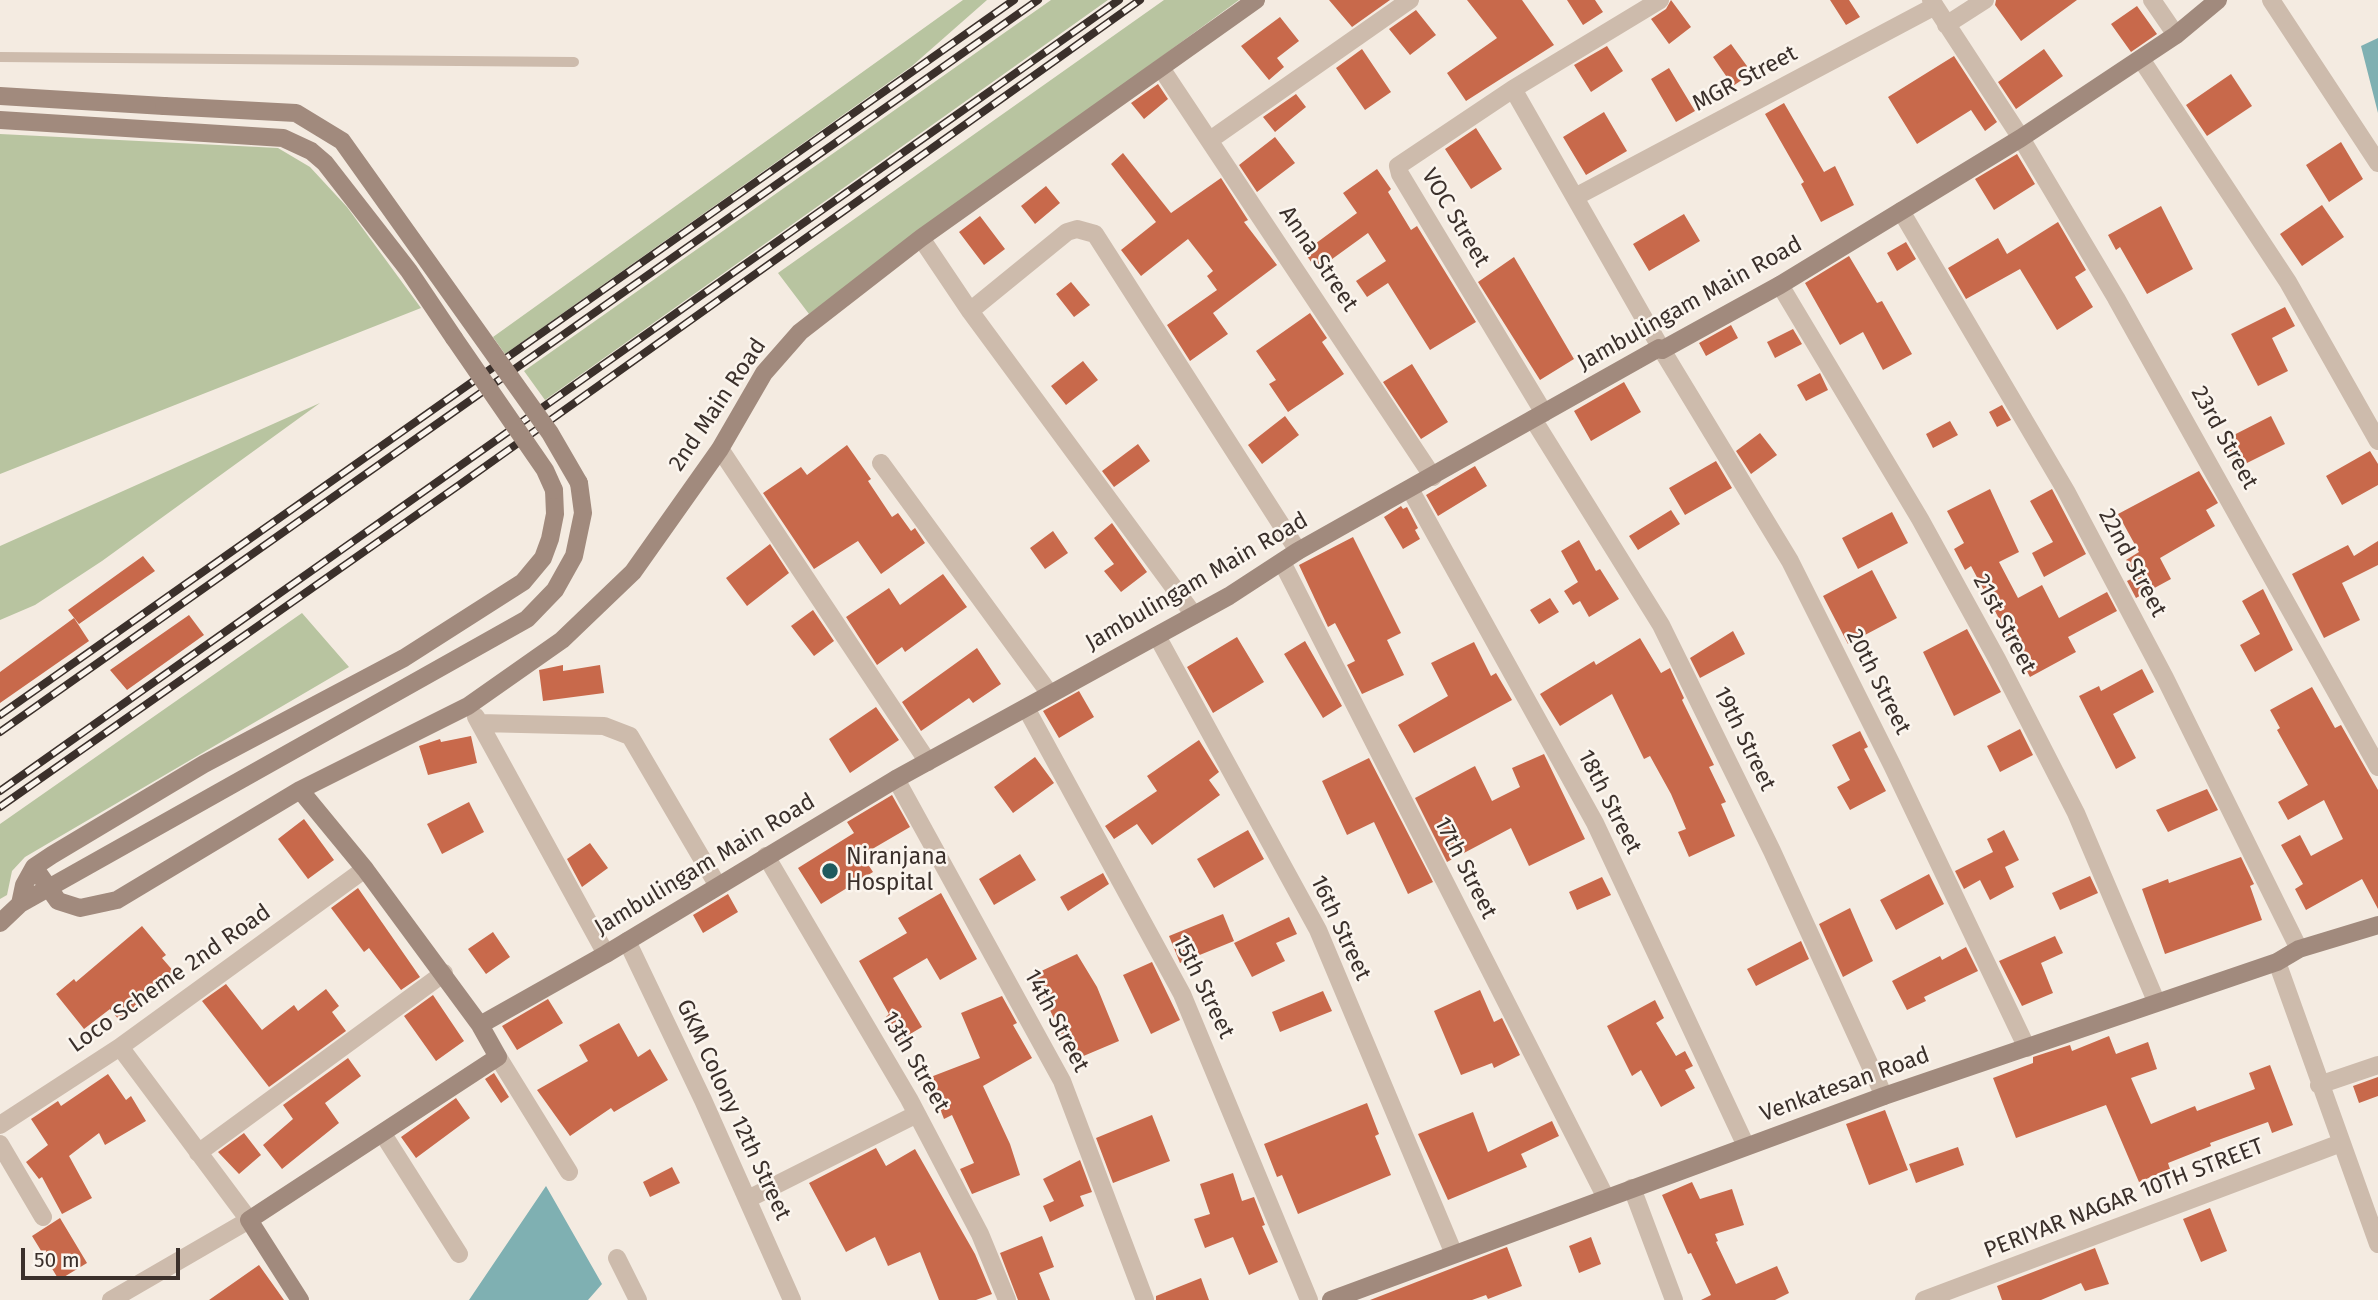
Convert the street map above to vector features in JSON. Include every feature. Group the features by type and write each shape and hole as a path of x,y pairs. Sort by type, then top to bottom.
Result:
{"street":[{"name":"2nd Main Road","path":"50,889 58,901 80,908 117,900 300,790 468,706 562,640 633,572 720,449 764,373 800,332 921,238 1256,0"},
{"path":"1210,140 1410,0"},
{"path":"1513,89 1660,0"},
{"path":"1947,25 1985,0"},
{"path":"2152,0 2176,35"},
{"name":"Jambulingam Main Road","path":"480,1025 627,942 896,779 1157,636 1298,551 1659,348 1662,350 1780,285 2021,138 2176,35 2218,0"},
{"path":"2271,0 2378,163"},
{"name":"23rd Street","path":"1933,3 2021,138 2209,461 2378,767"},
{"name":"MGR Street","path":"1577,196 1933,3"},
{"path":"2141,59 2288,282 2378,441"},
{"name":"Anna Street","path":"1161,68 1433,477"},
{"name":"20th Street","path":"1513,89 1577,196 1662,350 1790,561 1892,765 2027,1048"},
{"name":"VOC Street","path":"1513,89 1400,163 1398,170 1538,416"},
{"path":"0,96 296,113 342,141 550,433 579,483 583,513 574,556 555,590 527,619 20,904 0,923"},
{"path":"0,120 283,138 311,150 326,163 427,298 545,470 554,490 555,514 543,558 523,582 404,657 204,764 34,867 24,885 20,904"},
{"name":"22nd Street","path":"1901,211 2072,503 2171,690 2299,949"},
{"path":"970,311 1067,232 1076,229 1095,234 1298,551"},
{"path":"921,238 970,311 1194,615"},
{"name":"21st Street","path":"1780,285 1920,519 1997,659 2076,813 2156,1001"},
{"name":"19th Street","path":"1538,416 1661,625 1772,851 1884,1096"},
{"path":"720,449 928,762"},
{"path":"881,463 1050,694"},
{"name":"18th Street","path":"1410,489 1595,823 1746,1146"},
{"name":"17th Street","path":"1282,562 1605,1196"},
{"name":"16th Street","path":"1157,636 1318,930 1454,1254"},
{"path":"468,706 480,723 606,954"},
{"name":"15th Street","path":"1026,708 1182,994 1309,1300"},
{"path":"480,723 604,726 630,736 718,886"},
{"name":"14th Street","path":"896,779 1062,1081 1145,1300"},
{"path":"300,790 365,869 444,973 480,1025 569,1172"},
{"name":"13th Street","path":"766,856 917,1114 980,1234 1007,1300"},
{"path":"34,867 50,889"},
{"name":"Loco Scheme 2nd Road","path":"0,1125 120,1047 365,869"},
{"name":"Venkatesan Road","path":"1331,1300 1605,1196 1884,1096 2156,1001 2277,962 2299,949 2378,925"},
{"name":"GKM Colony 12th Street","path":"627,942 748,1199 792,1300"},
{"path":"2277,962 2378,1244"},
{"path":"198,1153 444,973"},
{"path":"120,1047 249,1220 300,1300"},
{"path":"111,1300 130,1295 383,1134 498,1057"},
{"path":"2319,1085 2378,1065"},
{"path":"748,1199 917,1114"},
{"path":"383,1134 460,1254"},
{"path":"0,1143 43,1217"},
{"name":"PERIYAR NAGAR 10TH STREET","path":"1924,1300 2341,1143"},
{"path":"1632,1188 1674,1300"},
{"path":"617,1258 638,1300"}],"lane":[{"path":"0,57 574,62"}],"green space":[{"path":"963,0 987,0 912,66 505,354 493,337"},
{"path":"1051,0 1108,0 545,400 524,371"},
{"path":"1164,0 1239,0 809,314 778,273"},
{"path":"0,134 278,148 310,167 347,207 421,308 0,474"},
{"path":"320,403 102,561 35,605 0,620 0,546"},
{"path":"302,613 349,667 25,857 12,871 7,895 0,899 0,824"}],"water":[{"path":"2378,38 2378,113 2361,46"},
{"path":"546,1186 602,1284 588,1300 469,1300"}],"building":[{"path":"1329,0 1390,0 1352,27"},
{"path":"1467,0 1522,0 1554,45 1466,101 1447,73 1497,38"},
{"path":"1567,0 1595,0 1603,12 1583,25"},
{"path":"1671,0 1691,27 1669,44 1651,19 1666,9"},
{"path":"1830,0 1849,0 1860,17 1846,25"},
{"path":"1996,0 2077,0 2021,41 1995,5"},
{"path":"2137,6 2157,34 2131,52 2111,24"},
{"path":"1416,10 1436,35 1410,55 1389,29"},
{"path":"1280,17 1299,41 1277,58 1284,67 1269,80 1241,46"},
{"path":"1731,44 1752,73 1733,86 1713,57"},
{"path":"1607,46 1623,71 1591,92 1574,65"},
{"path":"1362,49 1391,92 1365,110 1336,68"},
{"path":"2044,49 2063,76 2016,109 1998,82"},
{"path":"1954,56 1997,122 1985,131 1971,110 1917,144 1888,97"},
{"path":"1669,68 1695,111 1676,122 1651,79"},
{"path":"2231,74 2252,106 2207,136 2186,105"},
{"path":"1158,84 1168,99 1144,119 1131,103"},
{"path":"1296,94 1306,107 1275,132 1263,117"},
{"path":"1784,103 1824,172 1835,166 1854,205 1821,222 1801,184 1804,182 1765,114"},
{"path":"1604,112 1627,151 1586,175 1563,137"},
{"path":"1476,128 1502,169 1471,189 1445,149"},
{"path":"1275,137 1295,163 1257,192 1239,165"},
{"path":"2341,142 2363,179 2329,202 2306,165"},
{"path":"1123,153 1171,213 1221,178 1248,220 1244,222 1277,265 1213,313 1228,334 1190,361 1167,325 1217,290 1207,276 1213,271 1188,239 1141,276 1121,250 1156,222 1111,164"},
{"path":"2017,154 2035,184 1994,210 1975,179"},
{"path":"1377,169 1391,189 1388,192 1411,230 1417,226 1476,322 1430,350 1388,283 1367,297 1356,281 1386,261 1368,233 1317,270 1304,252 1357,213 1343,193"},
{"path":"1046,186 1060,203 1035,224 1021,206"},
{"path":"2322,205 2344,237 2302,266 2280,234"},
{"path":"2161,206 2193,269 2147,294 2120,247 2116,250 2108,235"},
{"path":"1684,214 1700,241 1649,271 1633,244"},
{"path":"980,216 1005,249 984,265 959,232"},
{"path":"2058,222 2086,270 2075,277 2093,307 2057,330 2020,269 1966,299 1948,268 1998,238 2007,254"},
{"path":"1906,242 1916,259 1897,271 1887,253"},
{"path":"1849,256 1877,303 1882,301 1912,354 1883,370 1863,332 1840,345 1805,283"},
{"path":"1514,257 1574,359 1540,380 1478,282"},
{"path":"1071,282 1090,305 1074,317 1056,294"},
{"path":"2285,307 2295,326 2272,338 2288,371 2258,386 2231,334"},
{"path":"1310,313 1327,338 1322,342 1344,374 1288,412 1269,384 1276,380 1256,351"},
{"path":"1731,325 1738,338 1706,356 1699,343"},
{"path":"1793,329 1802,344 1775,358 1767,342"},
{"path":"1083,361 1098,380 1066,405 1051,386"},
{"path":"1412,364 1448,422 1421,439 1383,382"},
{"path":"1820,373 1828,390 1806,401 1797,385"},
{"path":"1624,382 1641,412 1591,441 1574,411"},
{"path":"2002,405 2011,420 1997,427 1989,412"},
{"path":"1285,416 1299,435 1262,464 1248,445"},
{"path":"2271,416 2285,444 2237,468 2224,440"},
{"path":"1950,421 1958,435 1933,448 1926,434"},
{"path":"1760,433 1777,455 1751,474 1736,451"},
{"path":"1138,444 1150,461 1114,487 1102,471"},
{"path":"847,445 871,479 868,481 892,517 898,513 911,531 915,528 925,543 881,574 858,541 814,569 763,493 801,467 807,475"},
{"path":"2370,451 2378,464 2378,485 2342,505 2326,476"},
{"path":"1716,461 1732,488 1685,515 1669,488"},
{"path":"1475,466 1487,486 1438,516 1426,495"},
{"path":"2199,471 2218,503 2206,510 2215,526 2160,558 2171,579 2136,598 2127,581 2135,577 2126,560 2139,552 2118,514"},
{"path":"1990,489 2019,552 1999,562 2018,598 2042,585 2059,618 2107,592 2117,611 2068,637 2076,652 2030,677 1971,566 1965,570 1954,549 1964,543 1947,511"},
{"path":"2052,489 2086,554 2044,577 2032,553 2053,542 2030,501"},
{"path":"1401,506 1403,509 1407,507 1418,528 1415,530 1420,539 1403,549 1384,517"},
{"path":"1671,510 1680,524 1638,550 1629,536"},
{"path":"1892,512 1908,543 1858,569 1842,538"},
{"path":"1112,523 1147,572 1121,592 1104,571 1114,564 1094,538"},
{"path":"1053,531 1068,553 1045,569 1030,548"},
{"path":"1353,537 1401,633 1387,640 1404,675 1362,694 1347,665 1355,661 1335,623 1328,627 1299,565"},
{"path":"1579,540 1596,571 1600,569 1619,599 1589,617 1580,601 1573,605 1564,591 1578,582 1561,551"},
{"path":"2378,541 2378,565 2342,583 2360,620 2324,638 2292,574 2348,545 2354,556"},
{"path":"770,544 789,573 747,606 726,578"},
{"path":"143,556 155,571 79,624 68,610"},
{"path":"1872,570 1897,618 1848,644 1823,596"},
{"path":"943,574 967,607 905,652 902,647 877,665 846,617 889,588 900,605"},
{"path":"2263,589 2293,650 2255,672 2240,645 2260,634 2242,601"},
{"path":"1550,598 1559,612 1539,624 1530,610"},
{"path":"813,610 834,641 814,656 791,626"},
{"path":"189,615 204,635 127,690 110,670"},
{"path":"74,618 89,641 0,703 0,672"},
{"path":"1967,629 2001,692 1954,716 1923,652"},
{"path":"1733,631 1745,654 1700,678 1690,658"},
{"path":"1237,637 1264,682 1213,713 1187,667"},
{"path":"1640,638 1661,673 1670,668 1684,698 1682,700 1714,765 1709,767 1726,802 1721,804 1735,836 1689,857 1678,832 1686,829 1671,794 1650,756 1644,759 1612,694 1560,726 1540,694 1594,661 1596,665"},
{"path":"1305,641 1342,706 1323,718 1284,654"},
{"path":"1474,642 1491,676 1496,673 1512,700 1414,753 1398,725 1448,696 1431,663"},
{"path":"977,648 1001,684 973,703 969,698 921,731 902,702"},
{"path":"563,665 563,671 600,665 604,693 543,701 539,670"},
{"path":"2142,669 2154,692 2113,714 2136,758 2116,769 2079,696 2099,686 2101,691"},
{"path":"2312,687 2335,728 2341,725 2378,790 2378,909 2362,879 2306,910 2295,889 2303,884 2281,845 2300,835 2311,856 2343,839 2324,800 2288,820 2278,802 2308,785 2277,730 2280,728 2270,710"},
{"path":"1079,691 1094,717 1059,738 1043,711"},
{"path":"876,707 899,740 850,773 829,739"},
{"path":"2020,729 2033,755 2000,772 1987,746"},
{"path":"1860,731 1868,747 1864,749 1886,791 1850,810 1837,787 1850,780 1832,745"},
{"path":"471,736 477,763 428,775 419,746 440,739 441,742"},
{"path":"1199,740 1219,772 1209,780 1220,795 1152,845 1137,824 1114,839 1105,826 1157,791 1147,776"},
{"path":"1544,754 1585,839 1529,866 1511,828 1447,862 1415,798 1475,766 1492,801 1520,787 1512,768"},
{"path":"1035,757 1054,783 1013,813 994,787"},
{"path":"1369,758 1433,882 1408,894 1374,822 1347,835 1322,781"},
{"path":"2207,789 2218,810 2168,832 2156,810"},
{"path":"892,795 910,827 862,855 873,872 821,904 798,868 854,833 847,822"},
{"path":"469,802 484,832 442,854 427,824"},
{"path":"304,819 334,860 308,879 278,839"},
{"path":"1248,830 1264,859 1214,888 1197,859"},
{"path":"2004,830 2019,860 2005,867 2014,887 1990,900 1980,880 1964,889 1955,871 1993,852 1987,839"},
{"path":"590,843 608,868 582,887 567,859"},
{"path":"1020,854 1036,880 994,905 979,879"},
{"path":"2241,857 2254,884 2250,886 2262,920 2165,954 2142,889 2168,879 2169,883"},
{"path":"1103,873 1109,884 1068,911 1060,897"},
{"path":"1929,874 1944,904 1896,930 1880,900"},
{"path":"2090,876 2098,893 2060,910 2052,893"},
{"path":"1602,877 1611,895 1577,910 1569,892"},
{"path":"358,888 420,977 401,990 369,948 364,952 331,908"},
{"path":"941,893 977,959 940,980 927,958 893,978 922,1027 900,1040 886,1017 889,1014 859,961 907,933 898,918"},
{"path":"728,894 738,912 703,933 693,915"},
{"path":"1850,908 1873,961 1843,977 1819,924"},
{"path":"1223,914 1234,941 1180,963 1169,936"},
{"path":"1289,917 1297,934 1276,943 1285,961 1252,977 1234,943"},
{"path":"142,926 166,955 162,958 175,973 119,1020 110,1009 84,1029 56,994 74,979 76,982"},
{"path":"493,932 510,957 486,974 468,949"},
{"path":"2055,936 2063,953 2041,963 2053,993 2022,1006 1999,961"},
{"path":"1801,941 1809,959 1756,986 1747,969"},
{"path":"1966,947 1978,971 1924,997 1926,1001 1907,1010 1892,981 1940,956 1942,960"},
{"path":"1077,954 1097,987 1119,1041 1074,1060 1033,975"},
{"path":"1152,962 1180,1020 1151,1034 1123,975"},
{"path":"226,984 262,1030 294,1005 298,1011 326,989 339,1006 332,1012 346,1031 269,1087 202,1001"},
{"path":"1480,990 1494,1022 1502,1018 1520,1055 1494,1068 1492,1063 1461,1075 1434,1011"},
{"path":"1323,991 1332,1011 1280,1032 1272,1012"},
{"path":"433,995 464,1041 436,1061 404,1016"},
{"path":"1002,996 1017,1023 1013,1025 1032,1058 983,1086 1010,1144 1020,1175 972,1194 960,1169 974,1163 952,1115 944,1119 928,1078 980,1058 961,1013"},
{"path":"548,999 563,1023 517,1050 502,1026"},
{"path":"1655,1000 1664,1018 1656,1023 1676,1056 1685,1051 1693,1066 1685,1070 1695,1088 1661,1107 1641,1070 1632,1076 1607,1026"},
{"path":"619,1023 638,1057 650,1049 668,1080 614,1112 611,1108 570,1136 537,1090 588,1061 579,1045"},
{"path":"2109,1036 2116,1054 2148,1042 2157,1069 2131,1078 2151,1124 2195,1106 2197,1111 2255,1089 2249,1073 2270,1065 2293,1125 2272,1133 2268,1122 2210,1143 2211,1146 2168,1163 2170,1169 2139,1182 2106,1105 2016,1138 1993,1078 2033,1063 2033,1057 2070,1045 2072,1051"},
{"path":"348,1058 361,1076 325,1103 339,1123 282,1169 263,1145 293,1119 283,1105"},
{"path":"494,1073 509,1097 501,1103 485,1079"},
{"path":"108,1074 126,1100 131,1096 146,1121 105,1145 99,1133 69,1156 92,1198 62,1214 42,1177 39,1179 26,1162 48,1145 31,1119 58,1101 61,1106"},
{"path":"2378,1077 2378,1096 2359,1103 2353,1086"},
{"path":"456,1098 470,1118 416,1158 401,1137"},
{"path":"1367,1103 1379,1134 1375,1136 1391,1175 1298,1214 1282,1175 1277,1177 1264,1144"},
{"path":"1885,1110 1908,1170 1869,1185 1846,1124"},
{"path":"1473,1112 1488,1152 1552,1121 1559,1136 1521,1154 1527,1167 1448,1200 1418,1134"},
{"path":"1152,1115 1170,1161 1113,1183 1096,1138"},
{"path":"244,1133 261,1155 239,1174 218,1152"},
{"path":"1958,1147 1964,1165 1916,1183 1909,1164"},
{"path":"876,1148 886,1166 915,1149 975,1254 992,1294 976,1300 939,1300 920,1252 888,1266 875,1237 846,1252 809,1183"},
{"path":"1080,1160 1092,1192 1080,1196 1084,1206 1050,1222 1043,1206 1054,1201 1043,1179"},
{"path":"672,1167 680,1183 650,1197 643,1182"},
{"path":"1233,1173 1242,1201 1254,1197 1265,1225 1262,1226 1278,1262 1249,1275 1233,1237 1205,1248 1194,1219 1210,1214 1200,1184"},
{"path":"1692,1182 1700,1199 1732,1189 1744,1225 1715,1234 1718,1241 1716,1242 1736,1284 1777,1266 1789,1293 1775,1300 1701,1300 1711,1295 1691,1253 1688,1254 1662,1195"},
{"path":"2210,1208 2227,1251 2201,1262 2183,1219"},
{"path":"60,1218 87,1263 59,1280 32,1236"},
{"path":"1042,1236 1054,1267 1039,1273 1050,1300 1018,1300 1000,1253"},
{"path":"1591,1237 1601,1264 1579,1273 1569,1246"},
{"path":"1507,1247 1522,1286 1488,1299 1486,1295 1472,1300 1370,1300"},
{"path":"2095,1248 2109,1284 2085,1291 2081,1283 2041,1300 2002,1300 1997,1286"},
{"path":"259,1265 284,1300 209,1300"},
{"path":"1201,1278 1209,1300 1156,1300 1156,1296"}],"railway":[{"path":"0,715 1014,0"},
{"path":"0,732 1038,0"},
{"path":"0,791 1119,0"},
{"path":"0,807 462,483 1140,0"}],"place":[{"name":"Niranjana Hospital","path":"830,871"}]}
